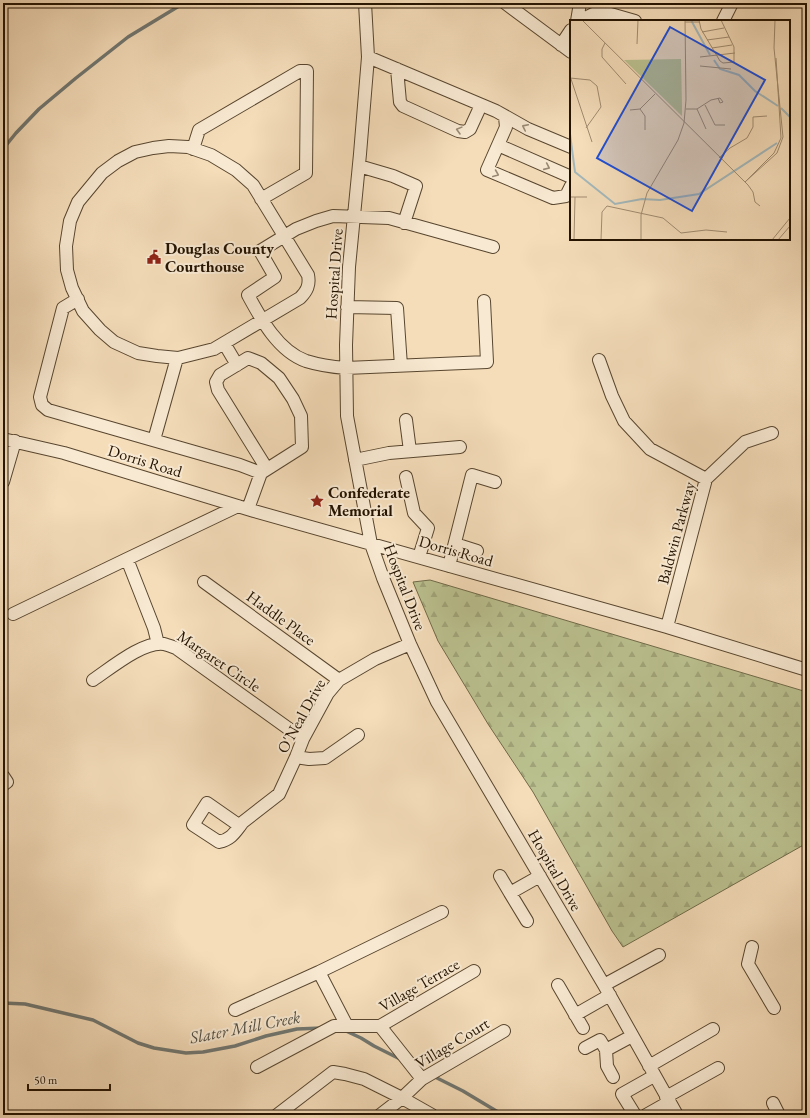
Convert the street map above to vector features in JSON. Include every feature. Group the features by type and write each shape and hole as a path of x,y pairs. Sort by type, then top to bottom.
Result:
{"street":[{"name":"Hospital Drive","path":"366,3 368,57 349,267 346,368 347,416 371,544 410,644 437,702 607,990 677,1115"},
{"path":"505,3 570,51"},
{"path":"578,20 580,3"},
{"path":"724,20 732,3"},
{"path":"580,20 593,14 607,13 632,20"},
{"path":"561,45 570,32"},
{"path":"368,57 496,111 528,129 570,147"},
{"path":"397,69 400,102 403,106 458,131 465,132 470,129 480,105"},
{"path":"193,149 199,130 300,71 307,71 306,173 261,199"},
{"path":"505,117 506,127 487,170 553,198 566,196 570,188"},
{"path":"498,145 570,177"},
{"path":"170,146 188,147 211,155 236,170 253,185 261,199 308,275 308,287 305,294 300,298 214,349 177,358 138,353 114,342 100,330 83,311 72,288 67,270 66,246 70,221 78,202 102,173 118,161 135,152 152,148 170,146"},
{"path":"359,166 393,176 416,186 404,223"},
{"path":"484,301 487,362 346,368 324,366 305,361 288,350 274,336 262,320 248,295 275,277 260,251 296,230 316,221 334,216 354,218 389,218 493,247"},
{"path":"78,300 63,308 40,398 42,405 48,410 264,471"},
{"path":"347,307 397,308 401,366"},
{"path":"224,343 237,365"},
{"path":"154,440 177,358"},
{"path":"13,614 127,559 243,507 264,471 302,447 300,416 293,399 279,378 261,363 248,358 220,375 216,382 218,390 264,471"},
{"path":"599,360 612,396 624,421 650,449 706,479"},
{"path":"406,420 410,451"},
{"name":"Baldwin Parkway","path":"667,627 706,479 746,442 772,433"},
{"path":"3,482 9,440"},
{"name":"Dorris Road","path":"9,440 64,453 371,544 667,627 807,670"},
{"path":"355,460 389,453 460,447"},
{"path":"449,566 472,475 495,482"},
{"path":"406,477 414,513 428,528 419,557"},
{"path":"455,544 478,551"},
{"path":"127,559 154,628 158,644"},
{"name":"Haddle Place","path":"204,582 339,680"},
{"name":"Margaret Circle","path":"93,680 134,652 147,646 164,644 176,648 303,739"},
{"name":"O'Neal Drive","path":"240,826 278,794 303,739 328,693 339,680 375,659 410,644"},
{"path":"296,757 309,759 325,758 358,735"},
{"path":"3,776 7,782 3,785"},
{"path":"500,876 527,921"},
{"path":"510,894 540,876"},
{"path":"235,1010 319,972 442,912"},
{"path":"575,1015 607,990 659,954"},
{"name":"Village Terrace","path":"257,1067 334,1026 380,1026 474,971"},
{"path":"319,972 347,1026"},
{"path":"558,985 583,1028"},
{"name":"Village Terrace","path":"380,1026 422,1079"},
{"path":"635,1115 622,1094 652,1071 713,1030"},
{"name":"Village Court","path":"380,1115 402,1098 422,1079 504,1031"},
{"path":"606,1050 632,1036"},
{"path":"585,1048 600,1040 606,1050 607,1066 613,1077"},
{"path":"646,1115 667,1099 718,1068"},
{"path":"277,1115 333,1072 364,1079 432,1115"},
{"path":"773,1103 779,1115"}],"green space":[{"path":"430,580 807,692 807,843 623,947 612,931 533,792 488,724 438,641 413,582"}],"waterway":[{"path":"3,149 39,109 76,78 128,37 184,3"},
{"name":"Slater Mill Creek","path":"3,1003 25,1004 93,1020 138,1043 154,1048 186,1053 203,1052 235,1046 266,1036 297,1029 322,1028"},
{"name":"Slater Mill Creek","path":"346,1031 402,1060"},
{"name":"Slater Mill Creek","path":"433,1076 463,1091 503,1115"}],"place":[{"name":"Douglas County Courthouse","path":"154,257"},
{"name":"Confederate Memorial","path":"317,501"}]}
